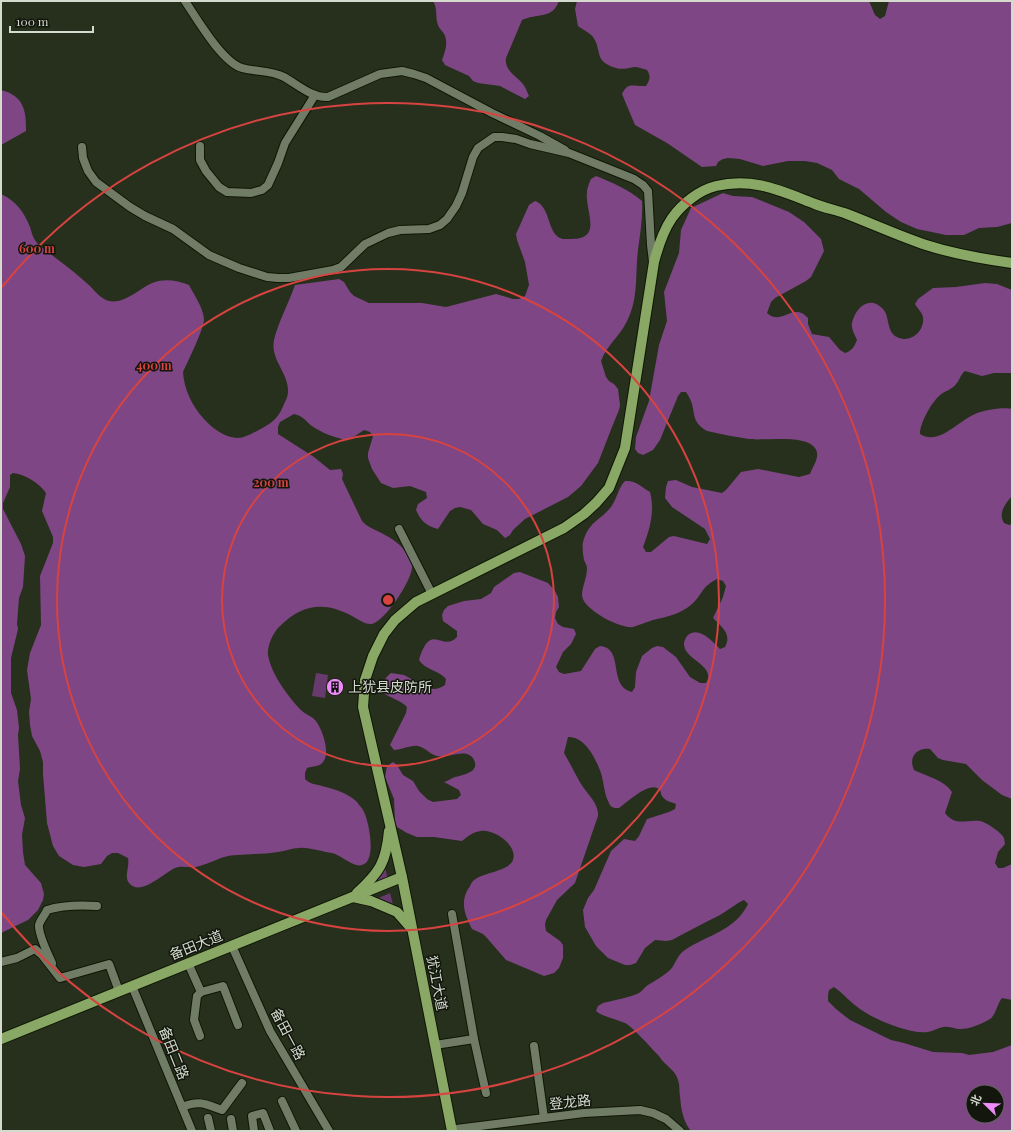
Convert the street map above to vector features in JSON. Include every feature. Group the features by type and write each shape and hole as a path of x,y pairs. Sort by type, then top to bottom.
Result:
{"main road":[{"name":"犹江大道","path":"453,1130 402,878 363,707 365,680 373,656 384,634 391,625 416,602 564,528 584,514 609,488 625,448 654,262 662,238 672,217 698,194 714,186 737,183 762,185 783,191 816,205 845,213 926,245 985,260 1012,263"},
{"path":"353,897 378,872 384,860 388,844 390,823"},
{"name":"备田大道","path":"1,1039 402,878"},
{"path":"353,897 371,901 397,912 412,929"}],"street":[{"path":"185,1 191,5 222,53 236,66 272,72 283,76 315,95 322,97 328,97 380,74 402,71 414,74 426,78 492,113 540,136 569,153 634,179 648,190 651,245 654,262"},
{"path":"200,146 200,160 206,171 219,187 227,192 238,193 250,193 262,190 268,185 285,143 315,95"},
{"path":"82,147 83,158 88,171 96,182 130,207 173,229 209,255 239,268 267,277 278,278 289,278 333,270 345,264 365,244 388,233 400,230 429,229 440,225 447,219 456,206 467,180 473,157 478,148 494,137 502,136 569,153"},
{"path":"399,529 432,594"},
{"path":"58,974 46,950 40,931 39,925 47,910 78,905 97,906"},
{"path":"452,914 474,1039 486,1093"},
{"name":"备田一路","path":"232,946 270,1031 329,1131"},
{"path":"1,962 17,958 35,949 60,978 109,964 119,991"},
{"path":"188,963 201,992"},
{"name":"备田二路","path":"132,986 192,1131"},
{"path":"200,1036 194,1020 197,996 201,992 223,986 238,1025"},
{"path":"435,1045 474,1039"},
{"path":"534,1046 544,1118"},
{"path":"182,1107 191,1103 201,1102 222,1110 242,1083"},
{"path":"282,1102 296,1131"},
{"name":"登龙路","path":"453,1130 544,1118 640,1110 654,1113 666,1119 680,1131"},
{"path":"254,1131 252,1116 263,1113 270,1131"},
{"path":"208,1118 211,1131"},
{"path":"231,1119 233,1131"}],"shaded area":[{"path":"433,1 559,1 557,6 548,14 522,20 506,58 507,66 526,88 529,96 525,99 500,86 478,83 473,81 469,76 445,65 442,60 446,48 446,39 439,28"},
{"path":"577,1 869,1 875,15 880,19 885,16 889,1 1012,1 1012,223 997,227 979,228 964,235 946,235 917,229 901,222 886,212 859,189 839,179 832,170 817,163 788,161 763,166 740,159 728,158 718,162 716,166 702,167 667,143 635,125 622,94 629,86 646,86 650,78 649,74 647,70 636,67 618,69 601,59 593,37 578,26 575,9"},
{"path":"1,90 15,96 19,100 24,110 26,131 1,145"},
{"path":"596,176 626,190 642,201 642,220 633,305 623,328 606,350 601,361 606,377 618,389 620,405 619,410 598,463 581,486 568,497 525,519 513,530 510,535 505,538 497,530 483,524 471,510 460,507 450,511 438,529 424,522 416,510 418,504 427,498 426,492 410,486 393,488 381,483 372,469 368,458 373,436 370,432 364,430 345,440 322,432 312,426 304,418 294,414 280,422 278,427 278,434 314,457 330,470 341,469 343,474 342,479 362,521 398,543 406,553 412,566 408,580 391,608 384,616 372,624 362,622 342,611 332,608 314,607 305,609 296,613 279,627 268,648 268,655 273,670 286,693 297,706 315,720 325,741 326,753 323,762 320,765 307,768 305,779 311,783 336,790 349,796 357,802 364,812 370,832 371,849 367,862 362,865 355,865 336,854 307,848 296,848 281,852 229,856 196,867 177,867 146,886 135,887 128,882 127,879 128,858 118,853 112,853 107,856 101,864 84,867 73,865 59,856 53,846 47,823 43,762 40,751 32,736 30,725 29,712 31,699 27,670 30,653 41,625 40,576 53,543 53,537 42,511 46,493 40,486 27,477 13,473 10,475 10,487 3,503 3,509 21,544 25,556 23,587 19,598 18,629 11,658 11,693 17,710 19,728 20,769 18,781 21,805 25,818 22,835 23,852 25,865 41,883 44,894 38,910 28,920 1,933 1,194 11,200 22,212 38,244 74,272 103,299 115,301 125,299 150,284 165,280 189,285 200,306 204,319 199,337 183,372 187,391 196,409 207,422 223,434 237,438 250,435 271,423 277,417 287,398 288,385 273,347 278,327 295,285 339,279 344,282 354,296 369,303 422,303 446,307 496,294 513,299 519,299 525,296 529,285 525,262 516,234 529,205 535,201 540,204 547,215 551,227 558,236 563,239 581,238 589,231 590,219 587,191 591,179"},
{"path":"723,193 733,196 752,197 789,212 804,222 821,239 824,251 811,277 775,298 771,302 767,313 772,317 777,317 797,312 803,313 808,318 808,324 812,334 829,337 840,350 845,353 855,345 857,340 852,327 856,312 863,305 868,303 877,304 882,308 886,314 892,333 895,336 906,339 915,336 919,332 923,322 922,313 915,304 918,299 933,288 956,287 985,283 997,284 1012,290 1012,373 994,373 982,376 965,371 955,386 940,395 933,403 924,419 920,429 920,434 927,437 934,437 941,435 975,414 988,410 1012,409 1012,496 1005,505 1002,512 1002,519 1004,523 1009,525 1012,524 1012,799 1002,795 982,780 966,764 938,758 930,749 918,751 913,757 912,765 914,770 940,781 952,792 945,813 949,817 953,820 961,822 983,822 997,830 1004,838 1005,844 998,852 995,863 998,868 1003,868 1012,864 1012,1000 1002,998 990,1019 974,1026 966,1029 941,1027 928,1032 903,1029 874,1017 857,1007 834,987 829,990 828,1001 850,1020 891,1040 933,1052 962,1053 969,1055 993,1052 1012,1045 1012,1131 691,1131 683,1115 679,1084 675,1073 629,1026 596,1011 598,1006 603,1003 626,998 639,993 671,969 682,952 720,932 736,920 748,904 744,900 720,915 672,940 655,940 645,948 636,963 625,965 608,958 596,946 585,927 583,910 588,898 594,890 611,851 624,839 635,841 647,819 675,809 676,804 665,799 660,790 656,787 651,787 639,793 619,808 612,807 606,796 601,773 596,761 589,749 580,740 568,737 564,753 581,784 595,803 598,816 575,883 557,900 546,920 546,931 563,945 563,958 559,968 554,973 544,976 506,960 483,934 472,929 467,919 464,909 464,899 472,882 477,878 501,870 513,860 514,854 512,849 504,839 498,835 486,831 476,832 462,841 434,837 417,837 397,827 395,822 394,799 385,777 387,766 393,762 397,765 403,775 413,781 419,791 427,799 433,802 457,799 461,795 459,790 444,782 470,772 475,767 474,759 467,754 440,756 418,746 394,750 390,745 406,713 407,707 382,692 384,681 391,673 404,675 429,688 434,689 445,685 446,679 443,676 425,666 419,660 423,648 432,639 446,642 452,641 457,637 457,631 443,621 442,615 448,606 464,601 481,599 491,593 494,587 514,573 520,572 548,583 558,597 559,607 555,618 558,624 563,627 574,629 576,634 571,644 563,652 556,667 559,672 564,674 581,671 595,649 600,646 608,648 615,660 617,675 620,683 624,688 632,692 635,687 636,672 642,656 657,646 663,647 676,657 690,677 700,683 706,683 708,677 707,672 704,667 685,649 684,643 688,635 697,632 706,636 720,649 725,647 727,642 727,634 713,618 723,597 726,586 723,581 717,579 712,582 692,604 678,613 633,627 620,625 595,612 588,606 582,595 587,568 583,553 583,542 585,535 592,525 611,507 625,481 635,483 650,492 652,513 648,533 643,547 646,552 651,552 669,537 674,536 707,544 710,539 705,529 672,507 665,498 668,481 676,480 692,487 722,493 741,472 758,469 799,477 810,474 817,458 817,451 810,444 803,441 784,439 749,439 707,431 697,422 694,416 692,402 686,392 681,392 678,396 660,440 653,450 643,455 638,453 635,449 636,437 649,401 659,345 667,321 664,292 679,253 681,230 691,208"},
{"path":"316,673 328,675 325,698 312,696"},
{"path":"384,864 388,879 370,885"},
{"path":"390,893 394,908 374,900"}],"place":[{"name":"上犹县皮防所","path":"335,687"}]}
